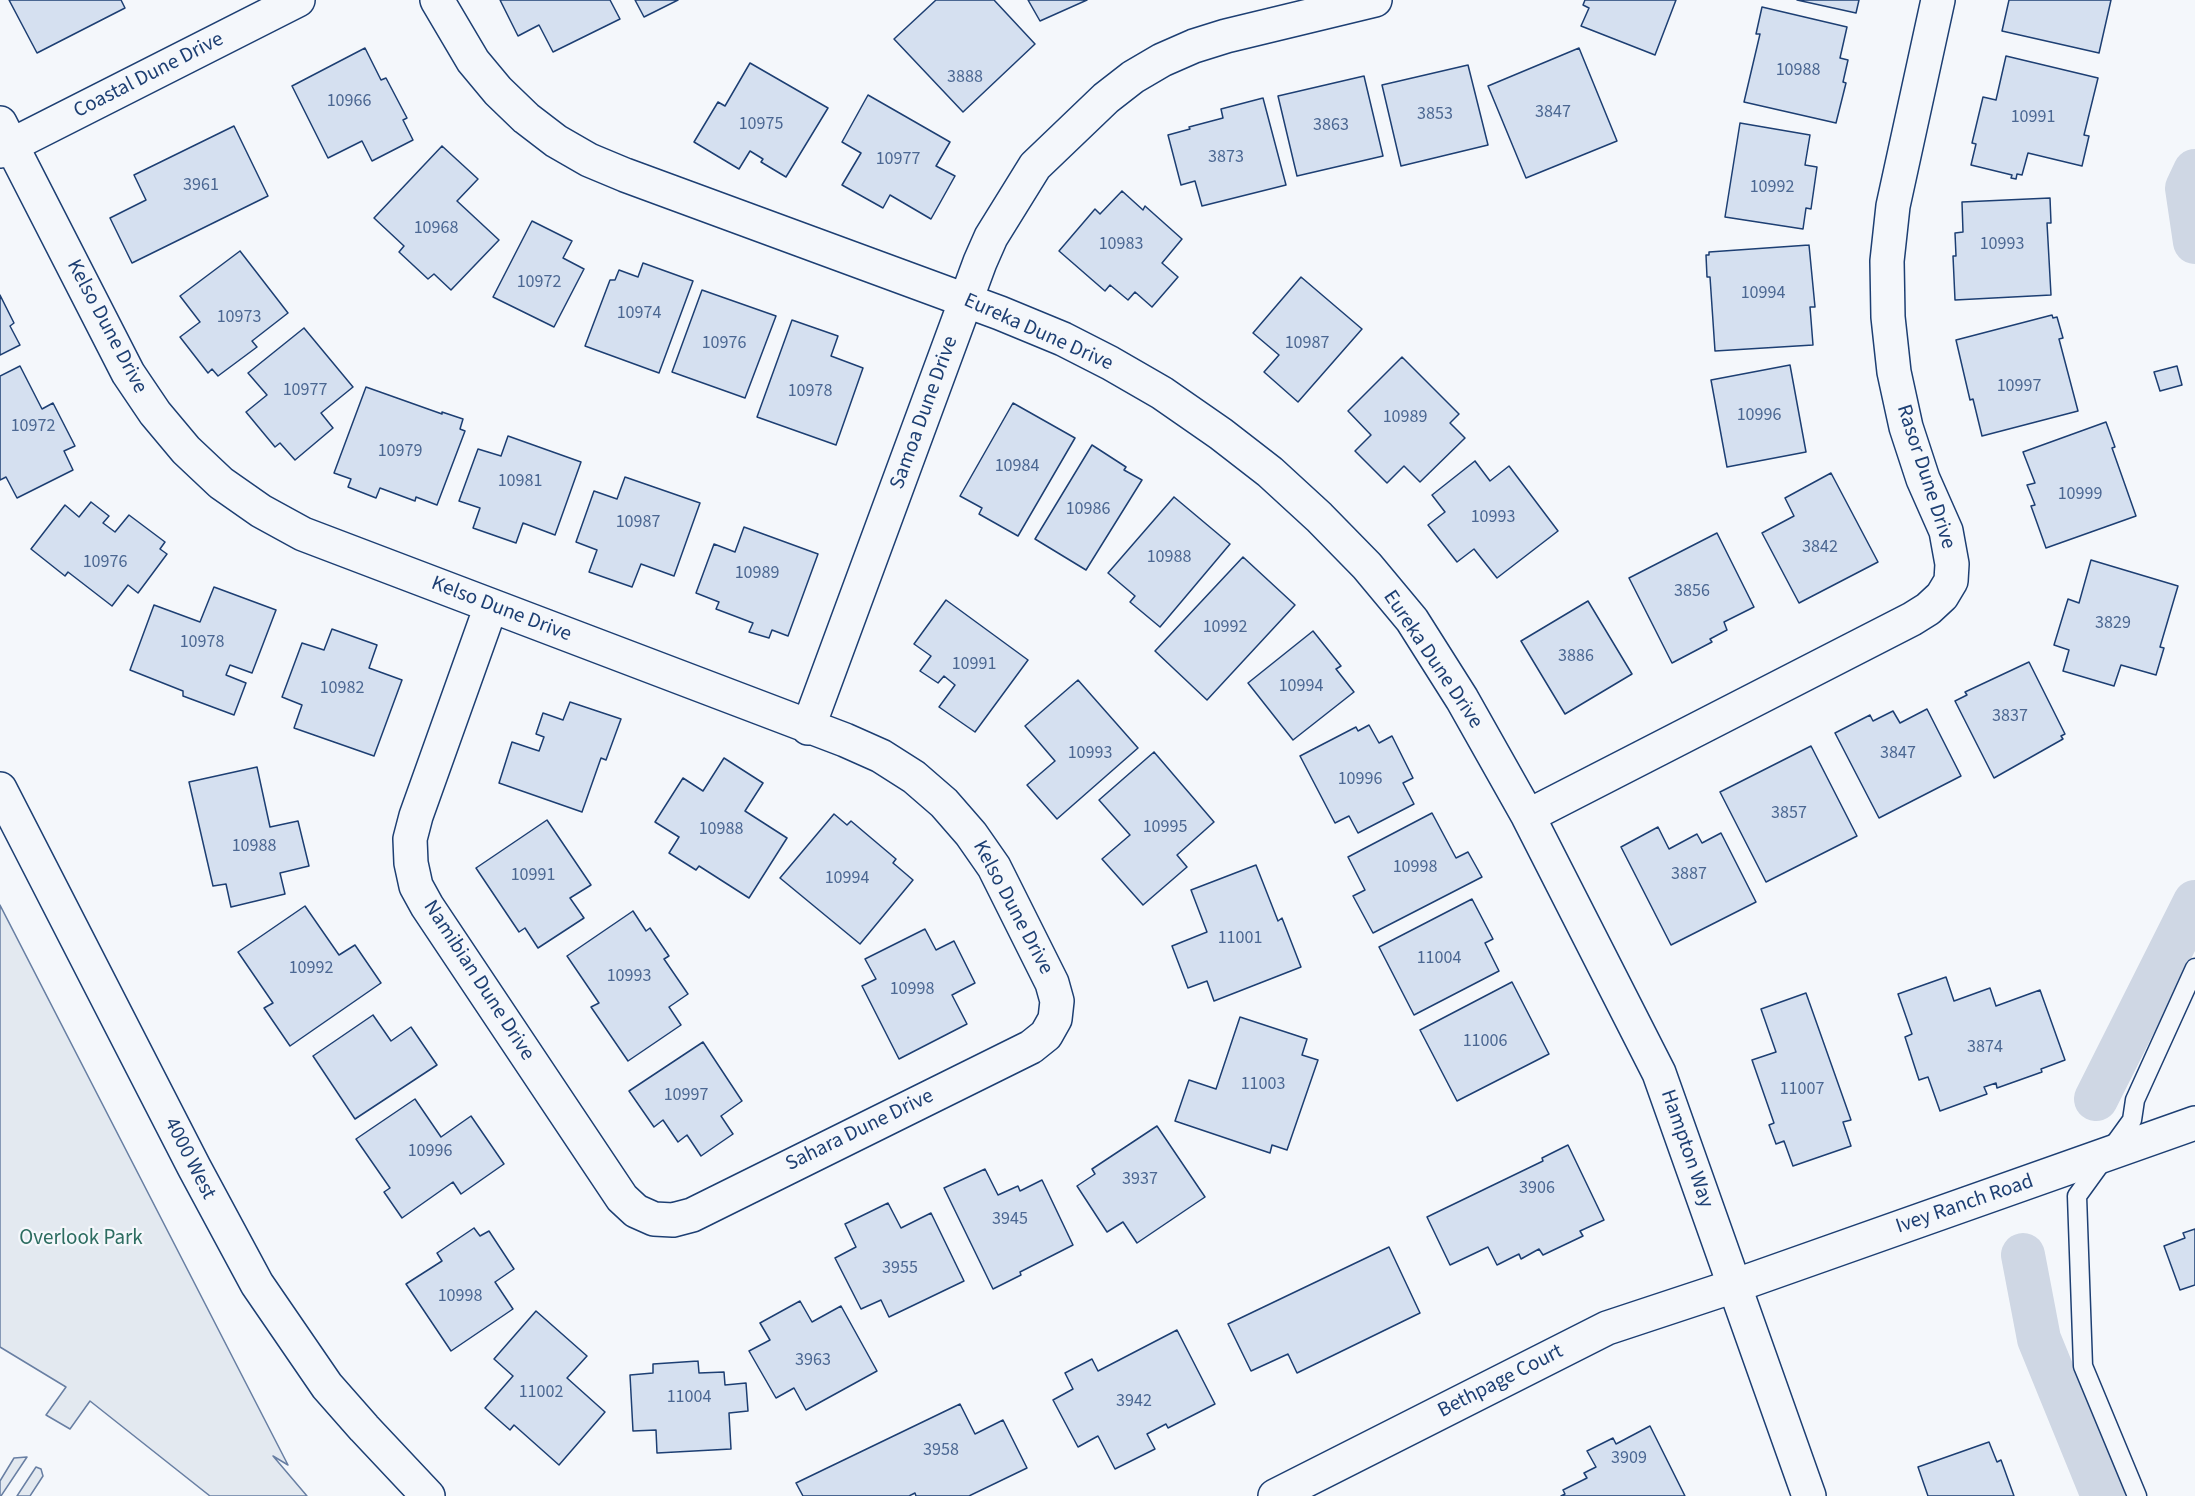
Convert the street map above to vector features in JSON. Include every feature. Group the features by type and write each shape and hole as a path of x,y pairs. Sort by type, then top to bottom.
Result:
{"street":[{"name":"Coastal Dune Drive","path":"4,140 298,0"},
{"name":"Eureka Dune Drive","path":"437,0 473,61 498,91 526,118 556,141 589,160 625,176 966,300 1063,339 1162,393 1221,434 1270,472 1319,517 1368,566 1412,620 1462,699 1528,816"},
{"name":"Samoa Dune Drive","path":"808,728 991,237 1035,166 1106,98 1162,60 1194,46 1226,36 1375,0"},
{"name":"Rasor Dune Drive","path":"1528,816 1912,619 1942,596 1951,581 1952,564 1946,531 1923,479 1906,427 1894,372 1887,317 1887,261 1893,206 1938,0"},
{"name":"Kelso Dune Drive","path":"4,140 128,373 155,413 186,450 221,483 261,511 303,534 808,728 845,740 881,756 914,777 944,803 971,834 994,867 1052,982 1057,1001 1054,1019"},
{"name":"Namibian Dune Drive","path":"491,606 416,816 410,839 411,863 416,885 427,906 622,1197 636,1211 654,1220"},
{"name":"4000 West","path":"0,789 219,1217 257,1284 327,1386 428,1496"},
{"name":"Hampton Way","path":"1528,816 1659,1073 1809,1496"},
{"name":"Sahara Dune Drive","path":"654,1220 673,1220 692,1215 1020,1052 1046,1035 1054,1019"},
{"name":"Ivey Ranch Road","path":"1734,1286 2195,1124"},
{"name":"Bethpage Court","path":"1275,1496 1600,1331 1734,1286"}],"lane":[{"path":"2137,1496 2083,1366 2077,1196 2132,1120 2135,1100 2195,968"}],"green space":[{"name":"Overlook Park","path":"0,905 288,1465 273,1456 307,1496 210,1496 90,1401 70,1429 46,1415 66,1387 0,1347"},
{"path":"27,1457 0,1496 0,1481 14,1458"},
{"path":"36,1467 41,1469 43,1476 30,1496 17,1496"}],"building":[{"path":"9,0 121,0 125,8 37,53"},
{"path":"500,0 610,0 620,19 553,52 539,25 518,36"},
{"path":"635,0 678,0 644,17"},
{"path":"936,0 994,0 1035,44 963,112 894,39"},
{"path":"1028,0 1087,0 1040,21"},
{"path":"1585,0 1676,0 1655,55 1581,26 1589,8 1583,5"},
{"path":"1797,0 1859,0 1856,13"},
{"path":"2009,0 2111,0 2099,53 2002,31"},
{"path":"1762,7 1847,27 1840,58 1848,60 1843,82 1846,83 1836,123 1744,102 1760,34 1756,34"},
{"path":"365,48 381,80 386,78 407,118 403,120 413,140 372,161 362,141 328,158 292,86"},
{"path":"1579,48 1617,141 1526,178 1488,86"},
{"path":"2006,56 2098,78 2084,135 2089,136 2082,166 2028,153 2022,175 2017,174 2016,179 2011,178 2012,175 1971,165 1976,144 1972,143 1983,97 1996,100"},
{"path":"750,63 828,108 786,177 761,162 763,159 750,151 739,169 694,142 718,102 725,106"},
{"path":"1468,65 1488,145 1401,166 1382,85"},
{"path":"1364,76 1383,156 1297,176 1278,96"},
{"path":"868,95 950,142 936,166 955,176 931,219 890,195 883,208 842,185 861,153 842,142"},
{"path":"1263,98 1286,185 1202,206 1195,181 1181,185 1168,135 1223,118 1221,109"},
{"path":"1740,123 1810,135 1805,165 1817,167 1811,209 1806,208 1803,229 1725,217"},
{"path":"234,126 268,196 132,263 110,218 146,200 134,175"},
{"path":"442,146 478,179 457,201 499,240 451,290 434,274 428,279 399,252 404,246 374,218"},
{"path":"1122,191 1143,210 1145,206 1182,239 1162,263 1178,277 1152,307 1135,292 1128,300 1110,285 1105,291 1059,251 1095,209 1100,214"},
{"path":"2050,198 2051,223 2047,223 2051,295 1955,300 1953,256 1956,256 1955,233 1963,232 1962,202"},
{"path":"532,221 572,241 563,258 584,269 554,327 493,297"},
{"path":"1809,245 1815,307 1810,307 1813,345 1715,351 1710,277 1707,277 1706,255 1709,255 1709,252"},
{"path":"240,251 288,313 252,341 257,347 218,376 212,369 208,373 180,337 200,322 180,296"},
{"path":"643,263 693,281 659,373 585,346 610,280 615,280 619,270 638,277"},
{"path":"1301,277 1362,329 1298,402 1264,372 1279,355 1253,333"},
{"path":"702,290 776,316 745,398 672,372"},
{"path":"0,295 14,323 10,326 20,345 0,355"},
{"path":"2052,315 2053,318 2057,317 2063,338 2059,339 2078,411 1982,436 1973,399 1970,400 1956,340"},
{"path":"792,320 838,336 831,356 863,368 836,445 757,417"},
{"path":"304,328 353,387 321,413 333,428 295,460 280,443 275,447 246,412 267,395 248,373"},
{"path":"1402,357 1459,414 1450,423 1465,438 1420,482 1404,466 1387,483 1355,451 1371,435 1348,411"},
{"path":"1790,365 1806,452 1727,467 1711,380"},
{"path":"20,366 42,409 53,403 75,446 64,451 73,470 17,498 6,477 0,480 0,376"},
{"path":"2177,366 2182,385 2160,391 2154,372"},
{"path":"366,387 442,414 442,412 463,419 460,429 465,431 437,505 416,497 415,501 380,488 376,498 348,487 351,479 334,473"},
{"path":"1013,403 1075,438 1018,536 979,514 982,508 960,496"},
{"path":"2106,422 2115,447 2112,448 2136,516 2046,548 2031,506 2035,505 2027,485 2035,483 2023,452"},
{"path":"508,436 581,462 555,535 523,523 516,543 473,528 480,508 459,501 478,449 501,456"},
{"path":"1092,445 1126,467 1124,470 1142,480 1086,570 1035,539"},
{"path":"1475,461 1490,481 1509,466 1558,531 1497,578 1474,549 1457,562 1428,525 1445,512 1432,495"},
{"path":"1831,473 1878,562 1799,603 1762,533 1794,516 1785,498"},
{"path":"625,477 700,503 674,576 641,564 632,587 589,572 597,550 576,542 594,491 617,499"},
{"path":"1174,497 1230,544 1160,627 1130,602 1135,596 1108,573"},
{"path":"91,502 109,516 103,523 115,532 129,515 165,542 160,549 167,554 138,593 128,585 112,606 68,572 65,576 31,549 65,505 79,517"},
{"path":"744,527 818,554 788,636 772,630 769,638 749,632 753,623 716,609 719,602 696,593 714,544 735,552"},
{"path":"1717,533 1754,607 1724,622 1727,630 1710,639 1712,642 1672,663 1629,578"},
{"path":"1243,557 1295,605 1207,700 1155,651"},
{"path":"2091,560 2178,586 2160,647 2164,648 2156,675 2121,665 2114,686 2063,671 2069,650 2054,645 2068,599 2079,603"},
{"path":"214,587 276,610 252,673 230,665 226,675 246,683 234,715 183,696 183,691 130,670 154,605 200,622"},
{"path":"946,600 1028,660 975,732 939,707 955,685 944,676 938,683 920,671 931,656 914,644"},
{"path":"1588,601 1632,674 1565,714 1521,641"},
{"path":"332,629 377,645 369,668 402,680 374,756 294,728 302,705 282,697 302,643 324,650"},
{"path":"1313,631 1341,666 1336,669 1354,692 1293,740 1248,683"},
{"path":"2029,662 2065,734 2061,736 2063,739 1994,778 1955,701 1967,695 1965,692"},
{"path":"1078,680 1138,748 1057,819 1027,785 1055,761 1025,726"},
{"path":"570,702 621,719 606,760 601,758 582,812 499,783 512,742 539,751 544,737 536,734 543,713 563,720"},
{"path":"1927,709 1961,776 1879,818 1835,733 1870,715 1873,721 1893,711 1900,723"},
{"path":"1369,725 1379,743 1392,736 1413,778 1403,783 1414,804 1358,833 1349,816 1335,823 1300,756 1356,727 1358,731"},
{"path":"1811,746 1857,836 1766,882 1720,792"},
{"path":"1154,752 1214,822 1177,855 1187,867 1143,905 1102,859 1130,835 1099,800"},
{"path":"724,758 763,783 745,811 787,838 749,898 699,866 696,870 669,853 679,837 655,822 683,778 703,791"},
{"path":"257,767 270,827 298,821 309,866 280,873 285,894 231,907 226,884 213,886 189,782"},
{"path":"1432,813 1456,858 1468,852 1482,877 1373,933 1353,896 1365,890 1348,857"},
{"path":"834,814 847,825 851,821 896,859 893,863 913,880 860,944 780,878"},
{"path":"547,820 591,885 570,898 584,918 538,948 525,928 519,932 476,868"},
{"path":"1658,827 1669,849 1697,834 1702,843 1721,833 1756,902 1671,945 1621,847"},
{"path":"1256,865 1278,921 1282,918 1301,967 1214,1001 1207,981 1188,988 1172,946 1207,932 1191,890"},
{"path":"1472,899 1493,939 1485,943 1499,971 1414,1015 1379,947"},
{"path":"305,906 339,955 355,945 381,983 290,1046 264,1008 273,1003 238,952"},
{"path":"633,911 646,931 650,928 669,956 664,959 688,994 669,1007 681,1025 628,1061 591,1007 599,1003 567,956"},
{"path":"925,929 936,950 954,941 975,983 952,995 967,1024 899,1059 862,986 876,979 865,959"},
{"path":"1946,977 1954,1001 1990,988 1996,1006 2040,990 2065,1060 2041,1069 2042,1072 1997,1088 1996,1083 1984,1087 1987,1094 1940,1111 1928,1077 1919,1080 1905,1037 1912,1034 1898,994"},
{"path":"1512,982 1549,1054 1457,1101 1420,1030"},
{"path":"1806,993 1851,1120 1843,1122 1851,1146 1793,1166 1784,1141 1776,1144 1769,1125 1774,1123 1752,1060 1776,1052 1761,1009"},
{"path":"373,1015 391,1041 411,1027 437,1065 355,1119 313,1056"},
{"path":"1240,1017 1307,1039 1302,1055 1318,1060 1287,1150 1272,1145 1270,1153 1175,1121 1189,1080 1216,1089"},
{"path":"703,1042 742,1101 721,1116 733,1134 701,1156 687,1135 678,1142 663,1120 654,1127 629,1091"},
{"path":"415,1099 441,1137 471,1116 504,1164 461,1194 453,1182 402,1218 384,1192 390,1188 356,1139"},
{"path":"1157,1126 1205,1197 1137,1243 1123,1222 1107,1232 1077,1186 1095,1174 1092,1169"},
{"path":"1568,1145 1604,1220 1580,1231 1583,1236 1543,1255 1539,1249 1521,1259 1519,1254 1497,1265 1488,1247 1450,1265 1427,1217 1543,1161 1542,1158"},
{"path":"985,1169 998,1195 1018,1186 1020,1191 1042,1180 1073,1245 1020,1272 1021,1275 993,1289 944,1188"},
{"path":"888,1203 901,1228 931,1213 964,1281 889,1317 881,1300 861,1309 835,1258 856,1247 845,1224"},
{"path":"474,1228 480,1236 489,1231 514,1269 495,1282 513,1309 451,1351 406,1284 442,1261 437,1253"},
{"path":"2195,1229 2195,1285 2180,1290 2164,1246 2185,1238 2183,1233"},
{"path":"1389,1247 1420,1313 1297,1373 1288,1354 1251,1371 1228,1324"},
{"path":"800,1301 812,1322 841,1306 877,1371 806,1410 794,1388 776,1398 749,1351 770,1340 760,1323"},
{"path":"536,1311 587,1356 567,1378 605,1412 559,1465 514,1425 510,1430 485,1408 513,1376 494,1359"},
{"path":"1177,1330 1215,1404 1168,1428 1166,1424 1147,1434 1155,1449 1115,1469 1098,1436 1078,1447 1053,1400 1073,1389 1065,1373 1092,1359 1098,1371"},
{"path":"698,1361 699,1373 724,1372 725,1385 746,1383 748,1411 729,1413 731,1449 657,1453 656,1430 633,1431 630,1375 653,1373 653,1364"},
{"path":"960,1404 975,1434 1003,1420 1027,1468 969,1496 916,1496 915,1493 909,1496 803,1496 796,1483"},
{"path":"1650,1426 1685,1496 1561,1496 1565,1494 1563,1490 1587,1478 1584,1473 1596,1467 1587,1451 1613,1438 1616,1444"},
{"path":"1989,1442 1997,1462 2001,1460 2014,1496 1928,1496 1918,1467"}],"waterway":[{"path":"2195,171 2187,188 2195,242"},
{"path":"2096,1099 2195,902"},
{"path":"2023,1255 2039,1339 2103,1496"}]}
